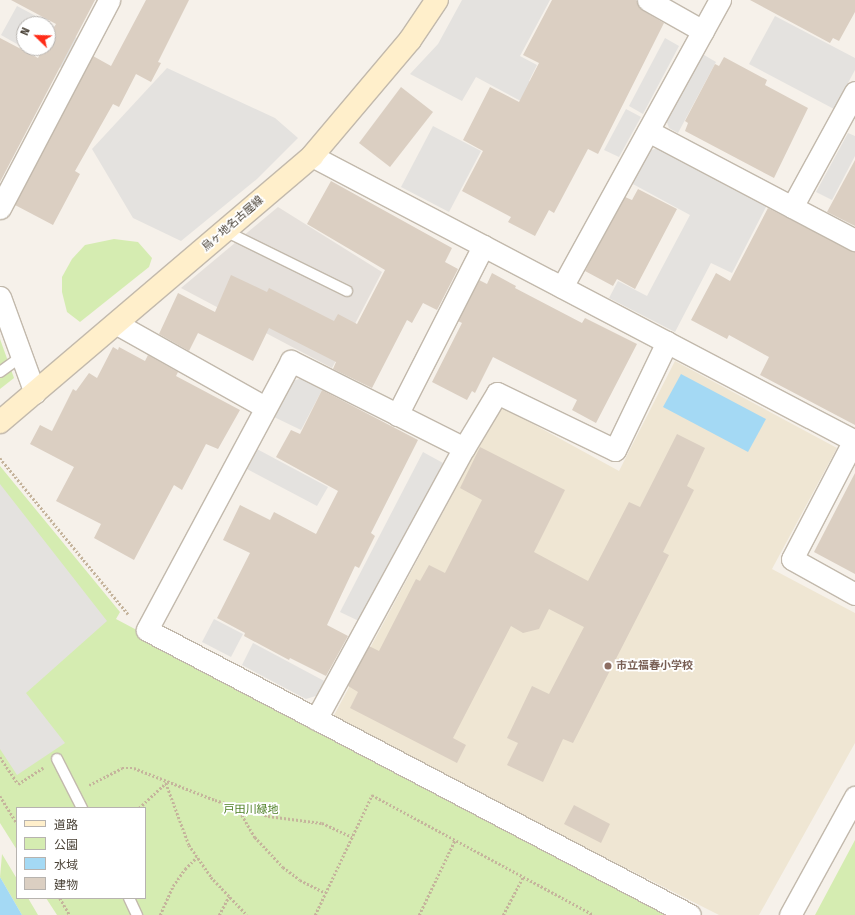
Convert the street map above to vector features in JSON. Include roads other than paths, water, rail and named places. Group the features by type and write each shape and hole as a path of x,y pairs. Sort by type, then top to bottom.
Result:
{"main road":[{"name":"鳥ヶ地名古屋線","path":"0,422 312,156 410,40 437,0"}],"street":[{"path":"0,208 109,0"},
{"path":"648,0 703,30"},
{"path":"562,287 720,0"},
{"path":"792,207 855,92"},
{"path":"648,131 855,240"},
{"path":"312,156 855,440 792,559 855,594"},
{"path":"397,415 483,246"},
{"path":"0,297 35,393"},
{"path":"116,324 265,407"},
{"path":"316,718 464,448 497,393 615,450 667,342"},
{"path":"464,448 291,361 265,407 147,630 690,915"},
{"path":"790,915 855,797"}],"lane":[{"path":"225,231 347,291"},
{"path":"0,372 21,357"},
{"path":"57,759 82,807"},
{"path":"129,899 137,915"}],"water":[{"path":"681,374 766,419 748,452 663,407"},
{"path":"0,877 22,915 0,915"}],"place":[{"name":"市立福春小学校","path":"608,666"}],"park label":[{"name":"戸田川緑地","path":"251,810"}]}
